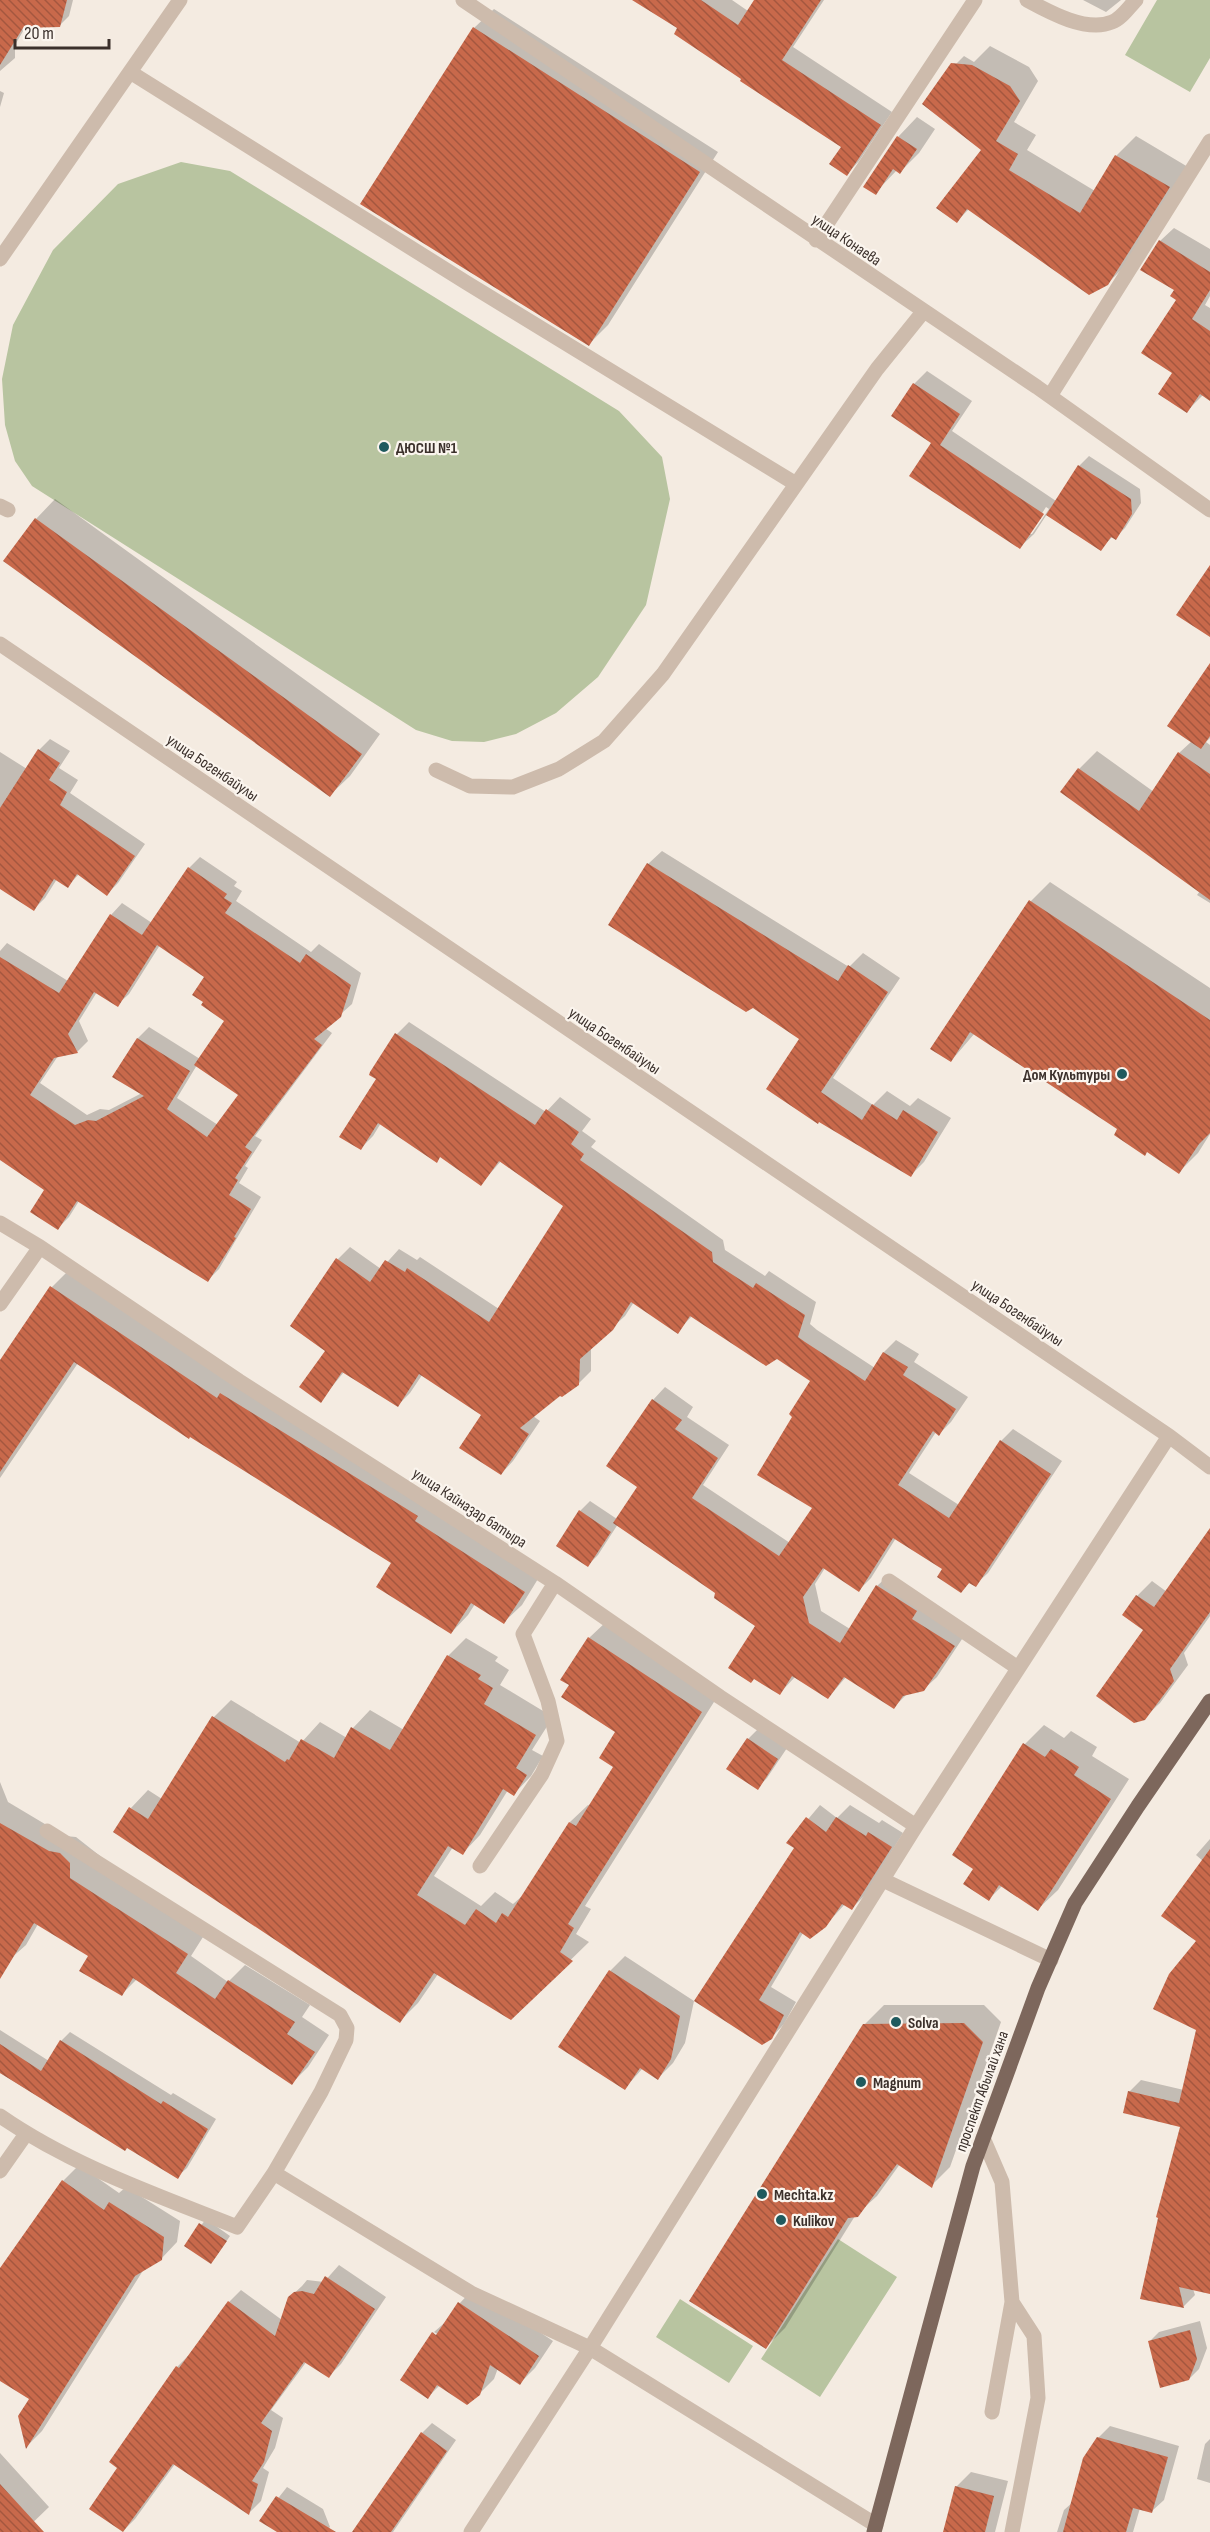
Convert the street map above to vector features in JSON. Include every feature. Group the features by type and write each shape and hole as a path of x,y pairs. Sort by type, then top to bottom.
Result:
{"main road":[{"name":"проспект Абылай хана","path":"875,2529 953,2236 983,2138 1038,1988 1075,1903 1210,1701"}],"street":[{"path":"0,259 180,0"},
{"name":"улица Конаева","path":"463,0 1208,505"},
{"path":"816,240 975,0"},
{"path":"1027,0 1051,14 1095,27 1114,22 1136,0"},
{"path":"130,72 477,289 796,484"},
{"path":"1050,396 1210,141"},
{"path":"436,770 470,786 513,787 559,769 604,741 663,674 877,369 923,312"},
{"name":"улица Богенбайулы","path":"0,644 1169,1436 1210,1467"},
{"name":"улица Кайназар батыра","path":"0,1223 40,1247 239,1381 555,1583 730,1703 916,1826"},
{"path":"0,1304 40,1247"},
{"path":"471,2532 590,2348 916,1826 1169,1436"},
{"path":"889,1581 1018,1668"},
{"path":"480,1866 543,1774 558,1741 548,1701 523,1634 555,1583"},
{"path":"0,2116 26,2134 130,2185 237,2227 274,2173 321,2092 346,2040 347,2028 340,2015 47,1831"},
{"path":"883,1880 1051,1960"},
{"path":"0,2171 26,2134"},
{"path":"983,2138 1002,2182 1012,2302 992,2412"},
{"path":"274,2173 471,2293 590,2348 875,2529"},
{"path":"1012,2302 1034,2336 1038,2398 1012,2532"}],"green space":[{"path":"1157,0 1210,0 1210,58 1190,92 1125,55"},
{"path":"181,162 230,171 619,411 662,457 670,499 646,605 598,677 556,713 516,734 484,742 452,741 416,730 32,486 15,461 5,425 2,379 13,325 53,250 118,184"},
{"path":"838,2239 897,2277 820,2397 761,2359"},
{"path":"680,2299 753,2346 729,2383 656,2337"}],"building":[{"path":"0,0 67,0 60,27 23,28 0,65"},
{"path":"632,0 701,0 738,25 754,0 821,0 782,60 881,125 847,176 829,164 841,147 740,81 741,79 674,34 677,28"},
{"path":"473,27 700,172 589,346 360,204"},
{"path":"951,63 972,65 1010,86 1020,101 996,141 1018,154 1009,170 1080,213 1115,155 1170,187 1108,285 1089,295 967,209 957,223 936,208 981,150 922,104"},
{"path":"897,136 917,149 900,174 893,169 876,195 863,187"},
{"path":"1159,240 1210,272 1210,290 1192,319 1210,331 1210,401 1200,394 1187,413 1158,394 1172,373 1141,353 1176,300 1170,296 1174,290 1140,270"},
{"path":"913,383 960,414 940,445 1044,514 1020,549 909,476 931,443 891,416"},
{"path":"1078,465 1131,499 1132,514 1116,540 1111,537 1101,551 1046,515"},
{"path":"35,518 362,754 330,797 3,561"},
{"path":"1210,565 1210,637 1176,615"},
{"path":"1210,663 1210,736 1201,749 1167,726"},
{"path":"38,749 60,763 49,780 67,792 60,805 135,856 107,896 77,874 68,888 54,879 34,911 0,889 0,808"},
{"path":"1178,752 1210,774 1210,900 1060,792 1078,768 1139,811"},
{"path":"647,863 838,981 848,965 888,992 821,1092 862,1120 872,1104 897,1120 903,1110 938,1132 911,1177 819,1122 818,1124 766,1089 799,1039 753,1008 746,1012 608,925"},
{"path":"188,867 227,894 224,898 232,903 225,913 300,963 306,954 351,985 341,1017 314,1039 322,1045 245,1147 252,1152 235,1178 238,1180 229,1195 251,1209 208,1282 77,1201 58,1230 30,1212 44,1190 0,1160 0,957 59,993 110,914 142,935","holes":["157,945 204,977 192,995 203,1002 201,1005 224,1021 194,1065 238,1095 207,1137 167,1109 190,1071 137,1038 112,1077 144,1096 96,1121 88,1120 75,1125 30,1095 54,1058 78,1053 68,1034 94,992 118,1007"]},
{"name":"Дом Культуры","path":"1029,900 1210,1020 1210,1133 1199,1144 1179,1174 1147,1152 1145,1156 1114,1135 1117,1129 970,1032 951,1062 930,1049"},
{"path":"395,1033 535,1125 546,1109 579,1132 571,1144 584,1154 580,1160 712,1252 713,1262 753,1288 756,1283 805,1315 798,1337 805,1342 865,1381 883,1352 908,1367 903,1375 956,1409 939,1436 933,1431 898,1485 949,1518 1000,1440 1051,1474 976,1587 969,1583 961,1593 937,1577 942,1569 893,1538 859,1592 823,1568 803,1597 809,1623 840,1643 876,1585 917,1611 912,1619 955,1646 924,1691 903,1696 894,1709 844,1677 828,1699 792,1676 780,1695 754,1679 751,1683 728,1668 755,1626 714,1598 715,1593 613,1523 637,1487 606,1466 652,1399 682,1420 675,1429 718,1458 692,1498 779,1556 812,1508 757,1475 792,1417 789,1414 810,1381 777,1359 766,1366 690,1316 678,1334 631,1302 613,1330 580,1359 579,1385 562,1397 560,1396 520,1428 529,1434 501,1475 459,1448 481,1415 419,1374 398,1407 342,1372 321,1403 299,1387 325,1351 290,1326 336,1258 370,1282 385,1260 405,1272 407,1268 489,1322 563,1206 499,1161 481,1186 440,1157 437,1163 378,1123 361,1150 339,1137 376,1079 369,1075 370,1072"},
{"path":"50,1286 217,1398 220,1393 418,1516 415,1521 525,1592 504,1624 471,1603 451,1634 376,1587 391,1563 190,1437 189,1439 74,1362 0,1472 0,1360"},
{"path":"579,1510 611,1532 588,1567 556,1546"},
{"path":"1210,1528 1210,1612 1170,1669 1174,1681 1145,1720 1134,1723 1096,1696 1143,1630 1122,1615 1136,1595 1154,1607"},
{"path":"588,1637 702,1712 568,1924 574,1928 560,1952 573,1961 511,2020 434,1973 400,2023 113,1832 129,1807 148,1819 212,1716 285,1762 289,1760 301,1739 334,1758 351,1727 390,1750 447,1655 481,1675 478,1679 493,1688 484,1704 536,1735 516,1768 527,1775 514,1796 503,1789 463,1855 448,1846 417,1895 465,1925 476,1909 496,1923 502,1913 508,1917 569,1822 576,1826 613,1767 599,1758 615,1732 561,1697 569,1685 560,1680"},
{"path":"747,1738 778,1759 758,1790 726,1769"},
{"path":"1023,1743 1045,1757 1051,1749 1079,1767 1074,1775 1111,1799 1038,1911 999,1885 989,1901 963,1884 973,1869 952,1855"},
{"path":"806,1817 826,1832 836,1817 866,1836 868,1832 892,1847 852,1910 842,1904 826,1927 810,1939 800,1932 759,2000 784,2015 772,2039 762,2045 694,2001 794,1848 786,1843"},
{"path":"0,1823 49,1851 60,1853 70,1863 70,1878 188,1954 176,1973 215,1999 228,1980 295,2022 287,2034 315,2052 292,2085 133,1978 122,1996 79,1971 88,1956 34,1923 0,1979"},
{"path":"1210,1849 1210,2294 1179,2287 1184,2308 1140,2299 1158,2218 1156,2217 1180,2127 1123,2113 1128,2091 1179,2103 1196,2030 1153,2009 1169,1974 1196,1941 1161,1916"},
{"path":"609,1970 680,2016 671,2059 658,2080 640,2068 625,2090 558,2047"},
{"path":"964,2023 983,2042 932,2188 897,2164 858,2217 848,2218 766,2349 689,2301 863,2024"},
{"path":"60,2040 161,2104 163,2101 208,2129 178,2179 127,2148 125,2151 0,2073 0,2044 41,2071"},
{"path":"62,2180 104,2210 109,2202 164,2237 162,2260 135,2276 26,2449 18,2416 29,2399 0,2381 0,2268"},
{"path":"199,2223 227,2241 211,2264 184,2246"},
{"path":"325,2276 375,2309 329,2378 304,2362 261,2423 272,2431 264,2462 252,2481 258,2484 249,2515 173,2464 123,2532 89,2509 117,2468 109,2462 176,2366 179,2368 228,2301 275,2336 288,2297 294,2292 302,2291 314,2294"},
{"path":"458,2302 539,2356 520,2385 490,2365 480,2395 467,2405 437,2385 428,2399 400,2380 432,2332 436,2335"},
{"path":"1190,2330 1197,2359 1189,2380 1160,2388 1148,2341"},
{"path":"421,2432 447,2451 391,2532 352,2532"},
{"path":"1097,2437 1168,2457 1152,2513 1133,2508 1126,2532 1063,2532 1083,2458"},
{"path":"0,2484 44,2532 0,2532"},
{"path":"955,2486 994,2496 985,2532 943,2532"},
{"path":"276,2496 336,2532 277,2532 259,2521"}],"place":[{"name":"ДЮСШ №1","path":"384,447"},
{"name":"Дом Культуры","path":"1122,1074"},
{"name":"Solva","path":"896,2022"},
{"name":"Magnum","path":"861,2082"},
{"name":"Mechta.kz","path":"762,2194"},
{"name":"Kulikov","path":"781,2220"}]}
